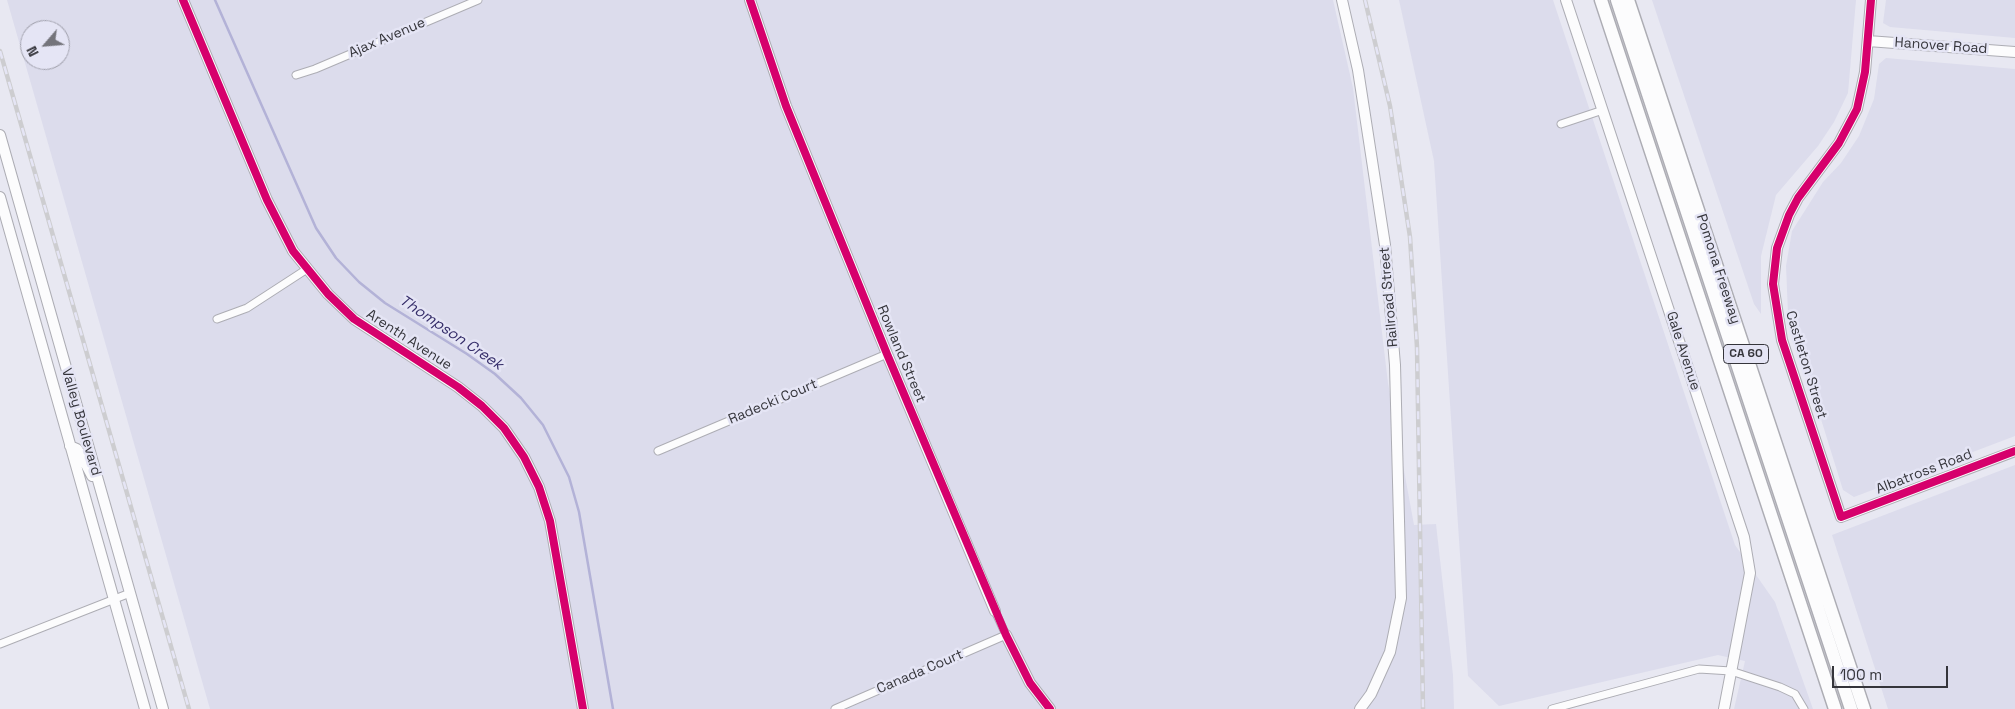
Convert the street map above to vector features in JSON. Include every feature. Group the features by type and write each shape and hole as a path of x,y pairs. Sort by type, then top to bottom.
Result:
{"highway":[{"name":"Pomona Freeway","path":"1601,0 1835,709"},
{"path":"1612,0 1845,709"},
{"path":"1617,0 1851,709"},
{"name":"Pomona Freeway","path":"1628,0 1864,709"}],"street":[{"name":"Arenth Avenue","path":"183,0 267,200 294,251 307,269 328,294 354,319 458,387 482,406 504,428 524,458 539,487 550,520 583,709"},
{"name":"Ajax Avenue","path":"296,75 315,69 478,0"},
{"name":"Rowland Street","path":"750,0 786,106 887,354 995,611 1030,682 1050,709"},
{"name":"Railroad Street","path":"1342,0 1360,87 1385,245 1395,365 1401,598 1390,652 1371,694 1360,709"},
{"name":"Gale Avenue","path":"1566,0 1744,537 1750,573 1724,709"},
{"name":"Castleton Street","path":"1841,517 1782,340 1775,302 1774,266 1782,231 1793,206 1808,182 1839,143 1857,109 1865,72 1871,0"},
{"name":"Hanover Road","path":"1868,41 2015,52"},
{"path":"1561,124 1603,110"},
{"name":"Valley Boulevard","path":"1,141 163,709"},
{"name":"Valley Boulevard","path":"0,197 145,709"},
{"path":"217,319 247,308 307,269"},
{"name":"Radecki Court","path":"658,450 887,354"},
{"path":"70,446 81,455 103,497"},
{"name":"Albatross Road","path":"1841,517 2015,451"},
{"path":"0,644 130,593"},
{"name":"Canada Court","path":"835,709 1006,635"},
{"path":"1552,709 1699,669 1731,671 1780,686 1795,694 1804,709"}],"shaded area":[{"path":"7,0 1333,0 1353,88 1388,383 1414,525 1436,524 1453,675 1454,709 210,709 27,70 70,70 70,20 20,20 20,45"},
{"path":"1399,0 1553,0 1735,545 1775,602 1813,709 1734,709 1745,661 1718,655 1499,706 1468,676 1434,161"},
{"path":"1652,0 1856,0 1848,93 1834,122 1818,146 1776,195 1761,256 1761,314 1754,304"},
{"path":"1886,0 2015,0 2015,38 1890,27 1883,23"},
{"path":"1886,58 2015,69 2015,436 1854,497 1843,490 1788,313 1786,266 1792,231 1823,182 1841,163 1859,136 1874,99 1879,64"},
{"path":"2015,465 2015,709 1888,709 1832,535"}],"waterway":[{"name":"Thompson Creek","path":"215,0 316,228 336,258 359,282 385,303 467,354 495,374 521,398 543,425 569,477 579,512 613,709"}],"railway":[{"path":"1365,0 1390,106 1410,237 1417,347 1423,709"},
{"path":"0,51 189,709"}],"cycle path":[{"path":"183,0 267,200 293,251 328,294 354,319 458,387 482,406 504,428 524,457 539,487 550,521 583,709"},
{"path":"750,0 786,106 887,354 1006,635 1030,683 1050,709"},
{"path":"1871,0 1865,72 1857,109 1839,143 1798,198 1789,215 1777,248 1773,284 1782,340 1841,517 2015,451"}]}
